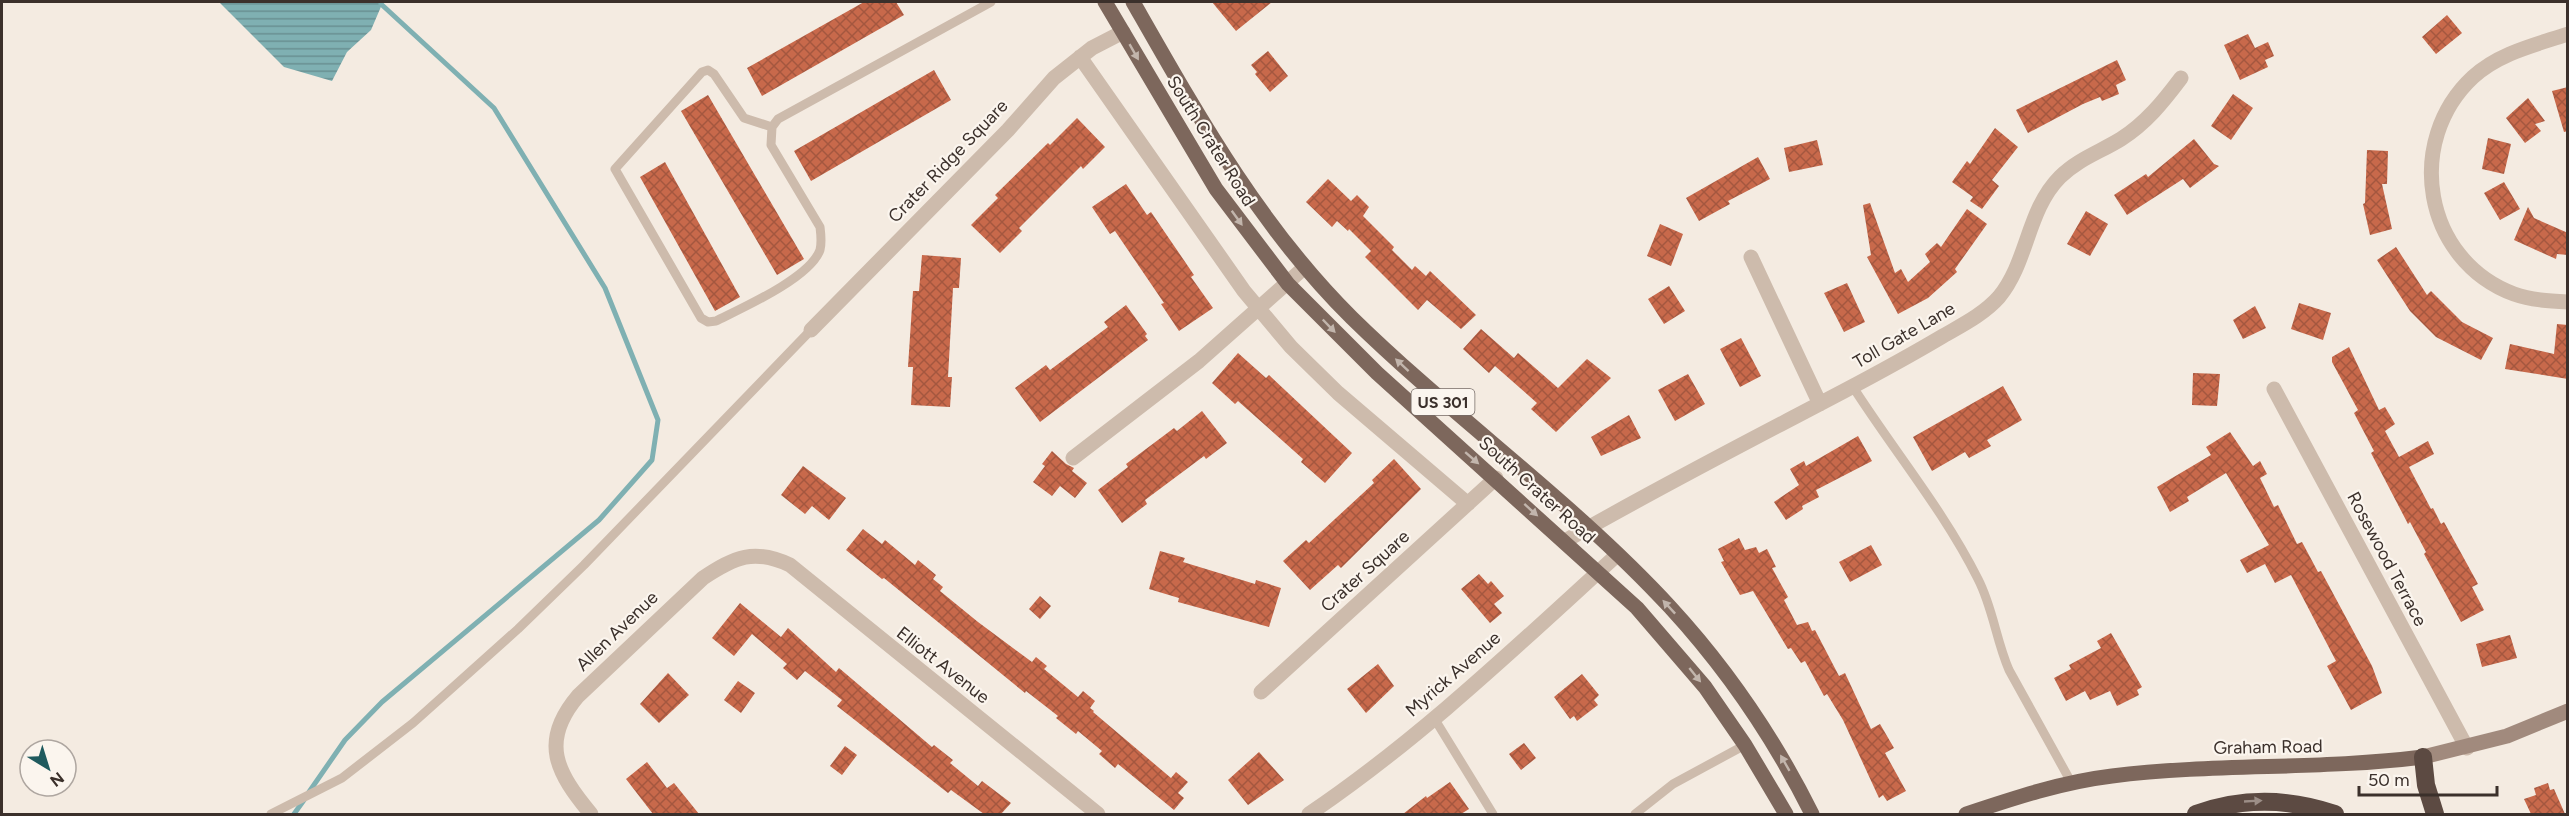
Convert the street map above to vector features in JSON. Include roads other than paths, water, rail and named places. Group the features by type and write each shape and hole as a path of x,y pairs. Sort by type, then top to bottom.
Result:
{"highway":[{"path":"2423,757 2426,785 2435,814"},
{"path":"2196,814 2225,805 2265,801 2294,803 2335,814"}],"main road":[{"name":"South Crater Road","path":"1105,2 1216,189 1288,284 1377,373 1599,571 1668,642 1745,745 1786,814"},
{"name":"South Crater Road","path":"1133,2 1232,172 1305,267 1351,317 1431,391 1588,528 1669,606 1706,649 1782,758 1812,814"},
{"name":"Graham Road","path":"1966,814 2019,796 2112,776 2200,768 2349,764 2423,757 2467,748 2507,736 2568,711"}],"street":[{"name":"Crater Ridge Square","path":"811,330 1008,129 1054,78 1080,57 1123,32"},
{"path":"2568,34 2516,51 2494,61 2474,75 2447,108 2437,130 2431,153 2430,177 2437,212 2452,244 2467,262 2502,288 2534,300 2568,302"},
{"path":"1080,57 1258,308 1291,347 1338,393 1468,504"},
{"name":"Toll Gate Lane","path":"1566,541 1672,480 1853,387 1980,315 1998,297 2018,265 2044,197 2058,179 2074,164 2140,126 2158,109 2181,78"},
{"path":"1751,258 1820,404"},
{"path":"1073,458 1199,361 1305,267"},
{"name":"Rosewood Terrace","path":"2274,389 2467,748"},
{"name":"Crater Square","path":"1261,692 1496,478"},
{"name":"Allen Avenue","path":"591,814 564,776 556,757 555,738 565,711 703,578 727,562 759,555"},
{"name":"Elliott Avenue","path":"759,555 775,558 790,565 868,631 1098,814"},
{"name":"Myrick Avenue","path":"1309,814 1372,770 1434,718 1617,555"}],"lane":[{"path":"772,127 744,118 714,74 708,70 702,72 615,169 664,250 701,318 708,322 716,321 769,294 815,259 819,250 822,239 820,227 771,145 772,127 778,119 991,2"},
{"path":"271,814 342,778 413,723 518,629 584,565 811,330"},
{"path":"1853,387 1949,529 1978,578 1991,607 2002,653 2009,670 2071,783"},
{"path":"1434,718 1493,814"},
{"path":"1635,814 1673,784 1745,745"}],"water":[{"path":"219,2 383,2 371,30 347,52 332,81 284,67"}],"waterway":[{"path":"309,792 345,740 382,702 599,520 652,460 658,420 605,288 494,108 381,4"},
{"path":"294,814 304,800"}]}
